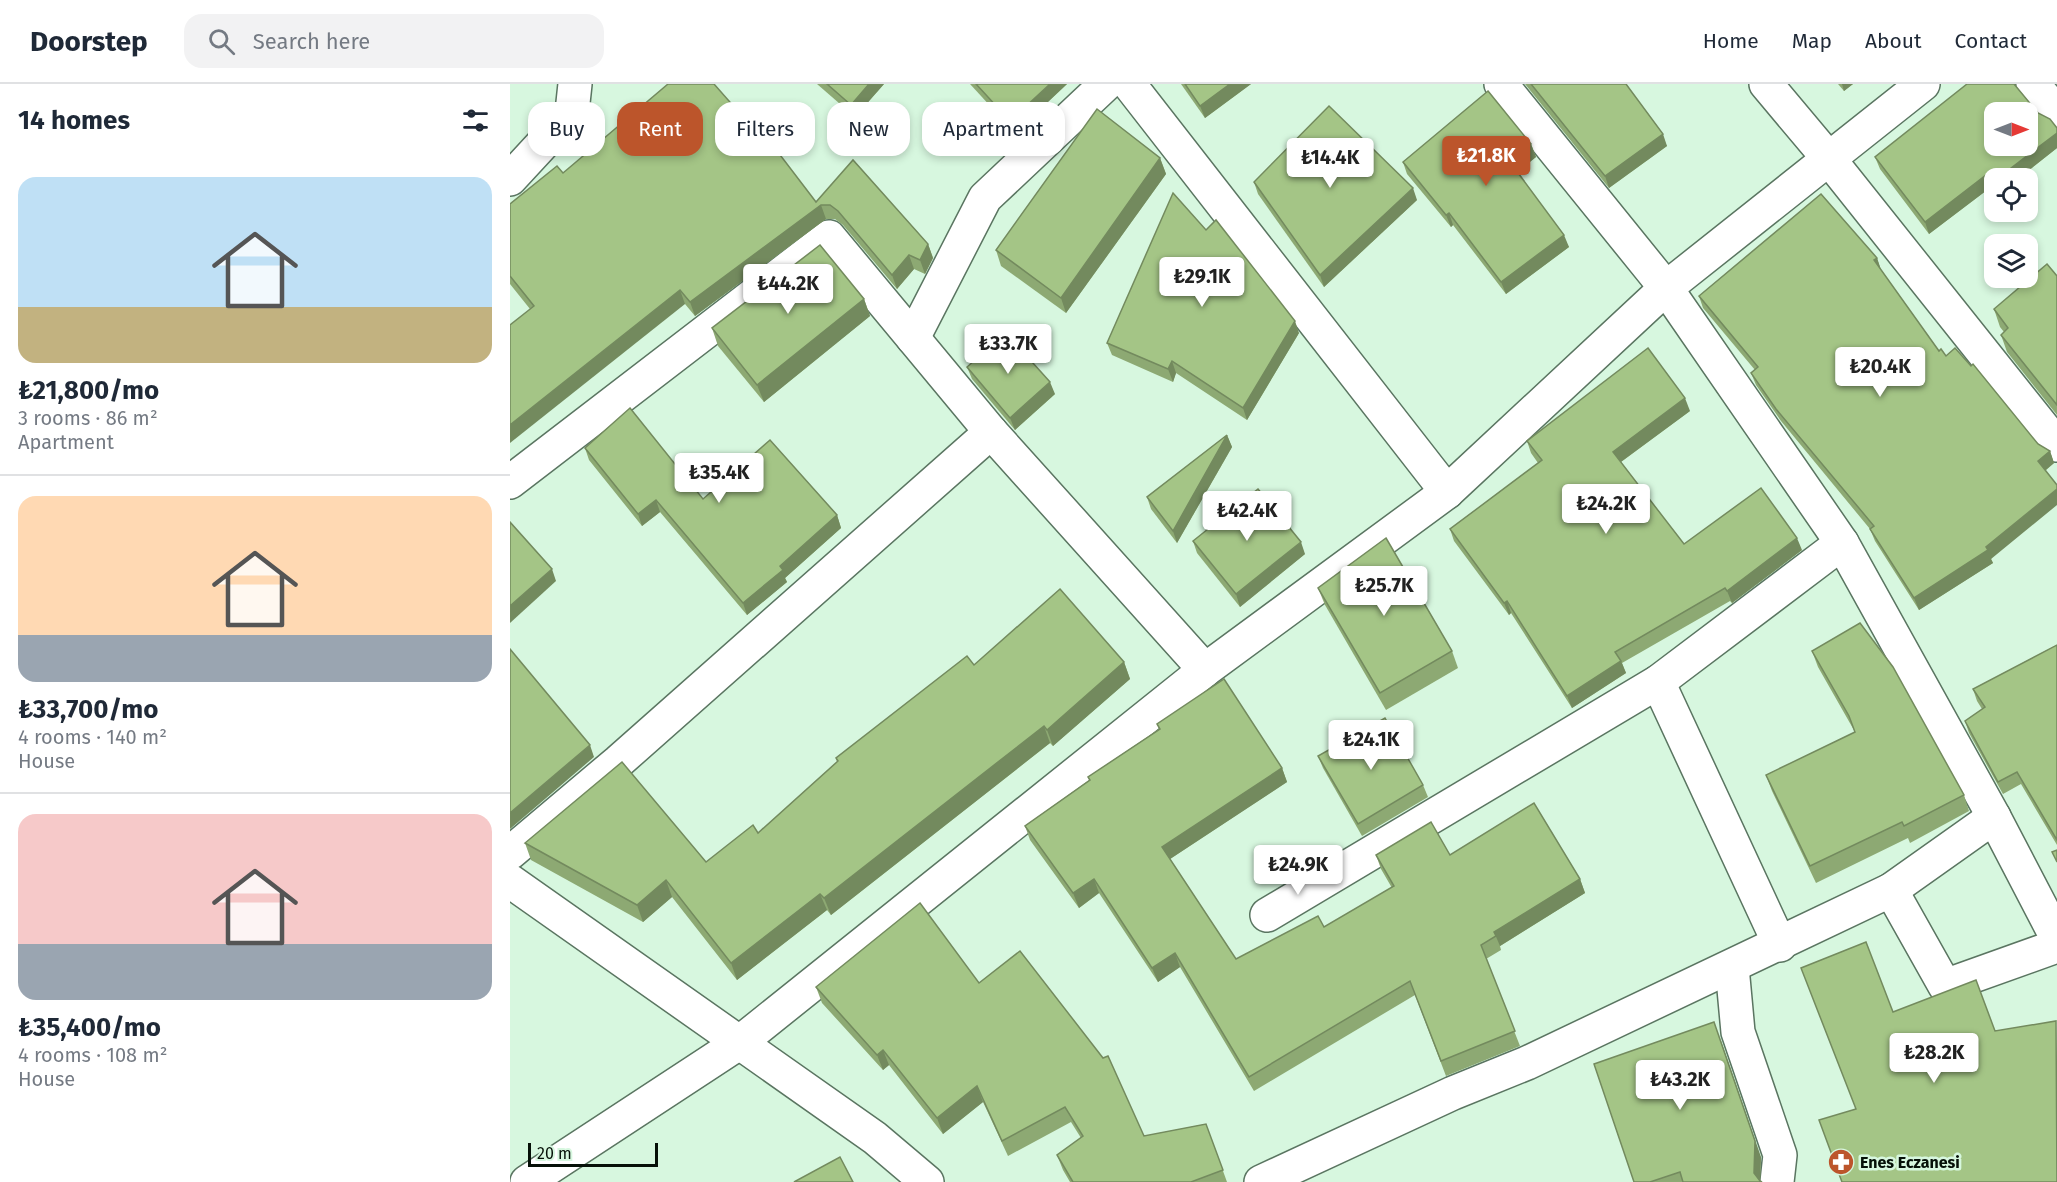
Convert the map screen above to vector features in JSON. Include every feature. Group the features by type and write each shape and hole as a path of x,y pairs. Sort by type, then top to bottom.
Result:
{"street":[{"path":"510,180 572,112 575,84"},
{"path":"913,338 985,198 1106,84"},
{"path":"1129,84 1447,492"},
{"path":"1501,84 1666,288 1842,543 1994,817 2057,938"},
{"path":"1766,84 1829,159 2057,445"},
{"path":"527,1182 739,1043 1205,670 1447,492 1666,288 1923,84"},
{"path":"2033,84 2057,113"},
{"path":"510,482 829,237 991,432 1205,670"},
{"path":"510,853 627,754 991,432"},
{"path":"1267,915 1658,682 1842,543"},
{"path":"1658,682 1780,945"},
{"path":"1261,1182 1453,1093 1527,1063 1780,945 1891,890 1994,817"},
{"path":"510,881 874,1138 927,1182"},
{"path":"1891,890 1945,986 2057,946"},
{"path":"1732,967 1738,1032 1780,1155 1777,1182"}],"building":[{"path":"668,84 714,84 730,102 715,102 715,156 781,156 816,202 853,160 928,244 920,260 909,255 892,275 838,211 830,205 821,205 690,302 680,290 510,425 510,325 534,306 510,276 510,204 557,166 563,173 583,156 605,156 605,137 617,127 617,156 703,156 703,102 647,102"},
{"path":"827,84 869,84 854,102 848,102"},
{"path":"976,84 1050,84 1031,102 993,102"},
{"path":"1185,84 1230,84 1200,106"},
{"path":"1531,84 1626,84 1663,134 1605,176"},
{"path":"1967,84 2014,84 2029,102 1984,102 1984,156 2027,156 2011,168 1984,168 1984,177 1925,222 1875,157"},
{"path":"1488,91 1531,144 1510,162 1564,235 1501,282 1449,213 1446,215 1403,162"},
{"path":"1329,106 1413,188 1320,275 1254,182"},
{"path":"1097,109 1160,158 1061,298 996,250"},
{"path":"2038,113 2050,119 2057,128 2057,133 2038,147"},
{"path":"1173,193 1206,230 1216,220 1295,321 1243,408 1172,361 1168,369 1107,343"},
{"path":"1821,194 1877,258 1874,260 1939,351 1941,349 1946,356 1955,348 1971,366 1973,364 2038,444 2050,451 2038,461 2057,485 2057,489 1986,547 1988,550 1914,598 1870,529 1874,526 1776,409 1751,373 1758,367 1699,296"},
{"path":"820,245 864,299 757,385 712,328"},
{"path":"2047,264 2057,276 2057,405 2001,335 2008,328 1994,309 2019,288 2038,288 2038,272"},
{"path":"1006,333 1050,382 1010,418 967,367"},
{"path":"1648,348 1685,398 1613,452 1684,544 1761,488 1797,538 1727,591 1725,588 1615,652 1621,661 1567,696 1507,601 1504,603 1450,529 1542,460 1527,441"},
{"path":"630,408 703,499 770,440 837,515 780,566 783,570 743,603 656,500 638,514 585,448"},
{"path":"1227,435 1173,531 1147,497"},
{"path":"1258,489 1301,542 1236,594 1193,541"},
{"path":"510,522 552,569 510,606"},
{"path":"1386,538 1452,651 1380,693 1318,588"},
{"path":"1060,589 1124,662 1047,730 1044,726 824,898 820,894 731,963 666,880 637,905 525,843 622,762 706,862 753,825 758,833 838,761 836,758 967,656 974,665"},
{"path":"1860,623 1893,667 1964,795 1904,826 1902,822 1810,866 1766,775 1855,732 1849,716 1812,651"},
{"path":"2057,645 2057,840 2017,772 1998,782 1965,721 1985,707 1973,689"},
{"path":"510,649 590,745 510,813"},
{"path":"1224,679 1282,768 1162,847 1236,959 1318,916 1324,927 1394,886 1376,855 1431,822 1450,855 1534,803 1580,879 1494,932 1496,936 1481,945 1515,1031 1441,1061 1410,981 1249,1077 1175,953 1152,968 1094,879 1073,893 1025,826 1090,780 1088,777 1160,729 1157,724"},
{"path":"1385,718 1423,785 1358,824 1318,756"},
{"path":"2057,850 2057,862 2052,852"},
{"path":"920,903 979,983 1020,951 1103,1058 1108,1056 1144,1136 1206,1124 1223,1170 1191,1182 1073,1182 1057,1155 1083,1136 1065,1107 1002,1141 977,1086 937,1118 883,1050 877,1055 816,987"},
{"path":"1866,942 1893,1012 1976,980 1995,1031 2056,1021 2057,1182 1842,1182 1819,1120 1856,1109 1801,968"},
{"path":"1714,1022 1755,1141 1754,1173 1762,1182 1683,1182 1680,1172 1650,1182 1634,1182 1594,1064"},
{"path":"840,1157 853,1182 794,1182"}],"place":[{"name":"Enes Eczanesi","path":"1841,1162"}]}
